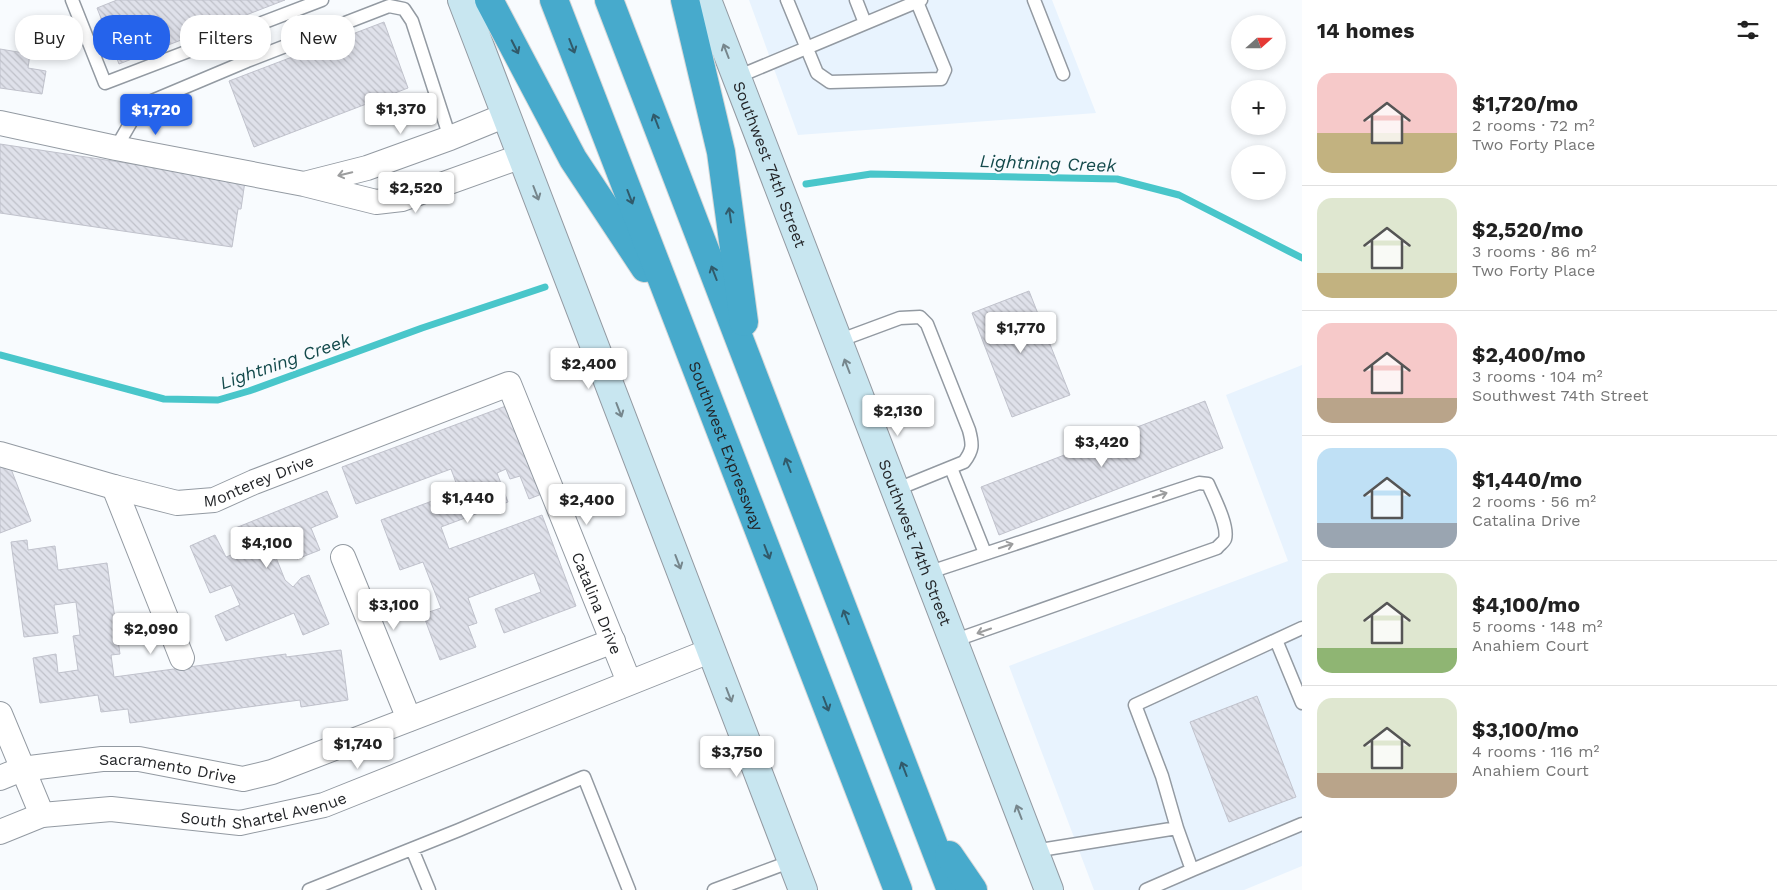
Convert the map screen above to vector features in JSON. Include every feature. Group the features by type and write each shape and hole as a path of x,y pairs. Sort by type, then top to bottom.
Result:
{"highway":[{"path":"489,0 573,159 674,311"},
{"name":"Southwest Expressway","path":"554,0 898,890"},
{"path":"610,0 951,890"},
{"path":"685,0 721,152 751,368"},
{"path":"922,814 972,890"},
{"path":"878,840 889,890"}],"main road":[{"path":"462,0 803,890"},
{"name":"Southwest 74th Street","path":"707,0 1049,890"}],"street":[{"path":"304,184 368,168 506,115"},
{"path":"0,123 116,148 304,184 376,202 402,199 522,156"},
{"name":"Monterey Drive","path":"0,454 177,503 214,500 254,482 509,384"},
{"name":"Catalina Drive","path":"509,384 630,682"},
{"path":"114,487 182,658"},
{"path":"343,557 409,719"},
{"name":"Sacramento Drive","path":"0,778 22,770 102,759 139,759 242,779 272,772 613,641"},
{"name":"South Shartel Avenue","path":"0,832 42,816 111,809 240,823 324,805 712,650"},
{"path":"0,714 42,816"}],"lane":[{"path":"72,0 105,83 322,0"},
{"path":"736,77 807,48 919,1 945,70 941,79 830,82 817,73 807,48 787,0"},
{"path":"856,0 865,23"},
{"path":"1034,0 1063,74"},
{"path":"116,148 135,115 152,101 247,61 389,6 404,9 412,21 450,138"},
{"path":"838,341 900,318 920,317 927,324 973,443 969,455 964,462 895,490"},
{"path":"951,468 985,554"},
{"path":"927,573 1198,483 1208,484 1214,497 1225,527 1225,539 1217,548 953,641"},
{"path":"1192,870 1177,828 1162,776 1135,705 1302,628"},
{"path":"1276,640 1302,703"},
{"path":"309,890 584,777 629,890"},
{"path":"1146,890 1302,824"},
{"path":"1034,851 1177,828"},
{"path":"412,849 429,890"},
{"path":"716,890 792,861"}],"shaded area":[{"path":"749,0 1052,0 1096,113 798,135"},
{"path":"1302,365 1302,866 1244,890 1094,890 1009,666 1288,561 1226,395"}],"building":[{"path":"117,0 285,0 246,15 180,15 180,40 170,44 170,15 100,15 97,8"},
{"path":"384,22 408,88 254,147 229,81 284,60 355,60 355,33"},
{"path":"0,49 15,52 15,60 29,60 28,68 46,71 42,94 0,88"},
{"path":"117,60 129,60 119,64"},
{"path":"0,144 245,181 232,247 0,213"},
{"path":"1029,291 1070,395 1012,417 972,313"},
{"path":"1205,401 1223,448 999,535 981,487"},
{"path":"514,403 547,492 529,499 520,476 510,479 506,469 497,473 508,502 441,527 449,549 542,515 576,606 504,633 495,609 541,592 534,573 468,598 477,623 468,626 476,647 440,660 423,614 441,608 423,562 400,570 381,520 459,491 451,469 356,504 342,467"},
{"path":"8,461 31,521 0,533 0,464"},
{"path":"327,491 338,517 311,528 320,550 297,559 292,545 283,538 264,546 275,555 285,580 293,587 301,578 309,575 329,624 303,635 294,613 226,641 215,616 240,605 231,585 210,593 190,546 215,535 226,557 242,551 233,529"},
{"path":"27,540 28,550 55,546 58,570 107,563 120,654 111,655 114,677 286,654 286,657 341,650 348,700 301,707 300,700 130,723 128,709 101,712 98,695 40,703 33,658 56,654 58,673 78,670 73,636 80,635 76,602 54,605 58,633 24,637 11,542"},
{"path":"1257,696 1296,797 1229,822 1190,722"}],"waterway":[{"name":"Lightning Creek","path":"806,184 871,174 1117,179 1179,195 1302,258"},
{"name":"Lightning Creek","path":"0,355 164,399 218,400 249,391 422,328 545,287"}]}
